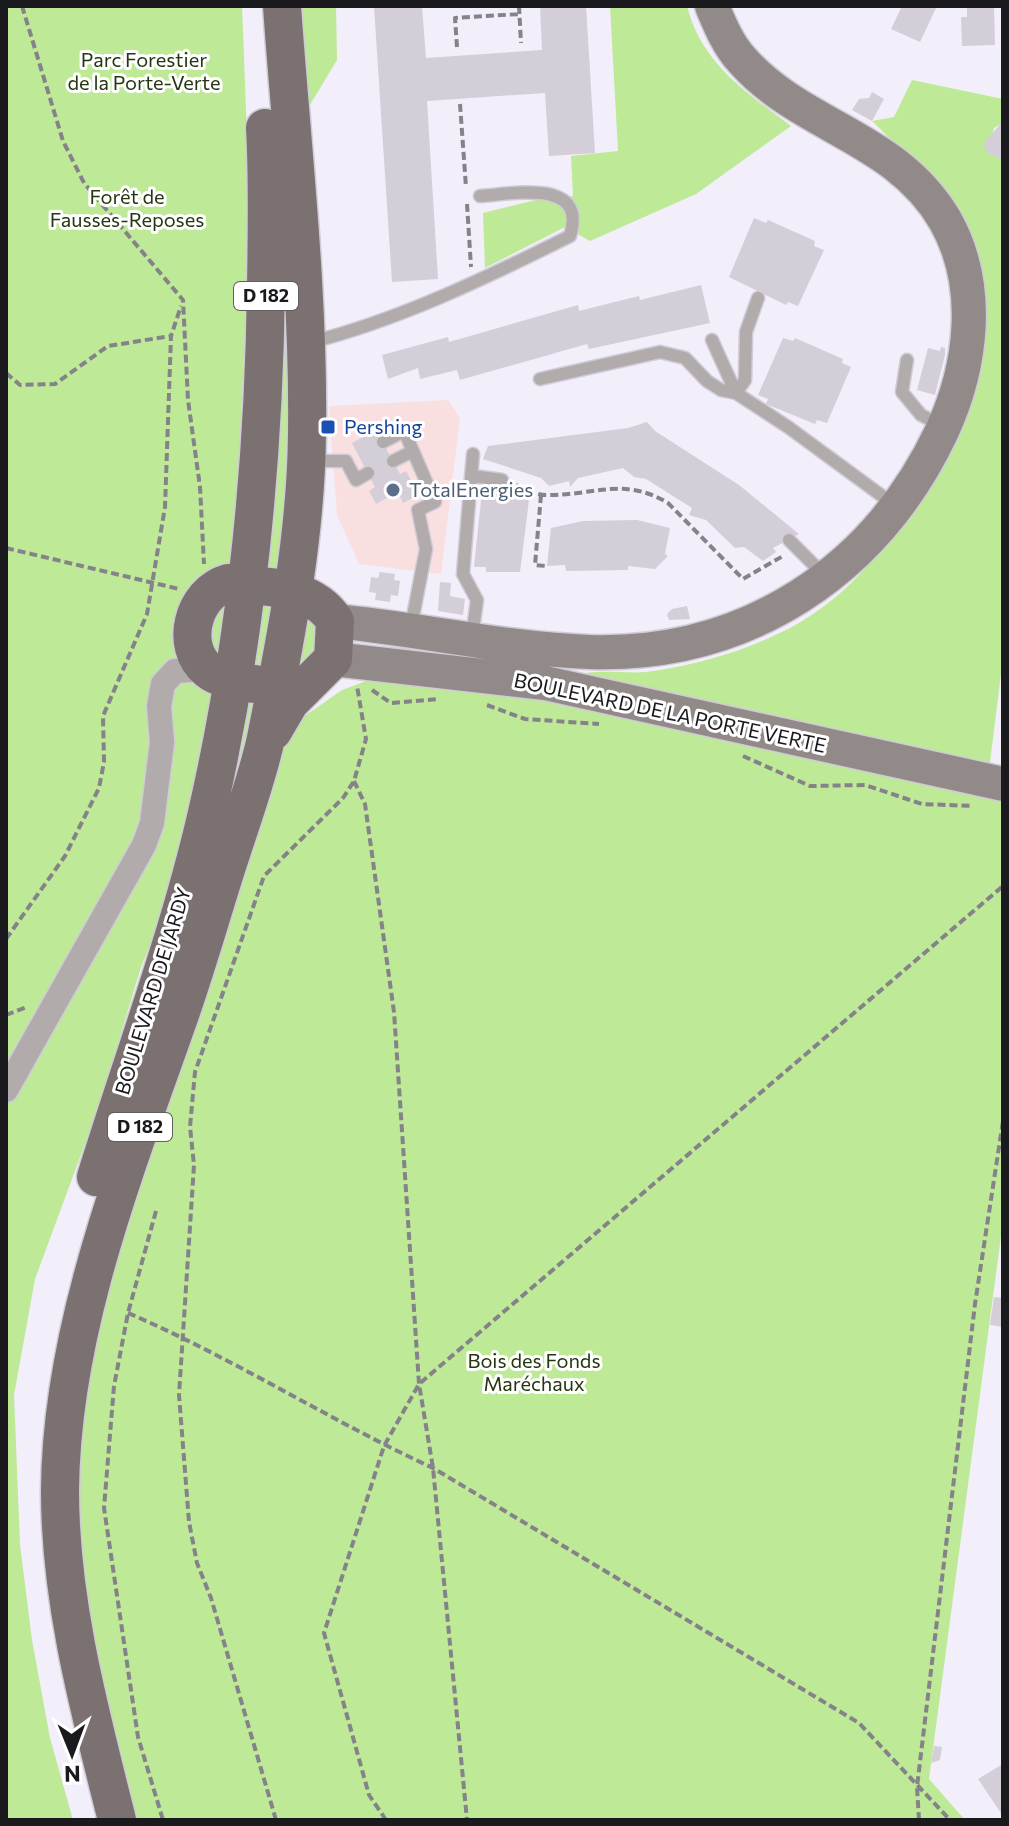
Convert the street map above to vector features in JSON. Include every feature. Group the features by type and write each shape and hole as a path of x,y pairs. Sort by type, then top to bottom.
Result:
{"main road":[{"name":"D 182","path":"247,584 265,381 267,165 257,6"},
{"name":"D 182","path":"282,6 305,343 305,461 292,591 288,689"},
{"path":"205,581 219,586 247,584 292,591 318,599 335,621 346,668 288,689 220,675 194,644 193,621 205,581"},
{"name":"BOULEVARD DE JARDY","path":"96,1820 56,1655 42,1563 39,1487 43,1422 53,1343 69,1275 105,1146 151,1010 211,798 220,675 247,584"},
{"name":"BOULEVARD DE JARDY","path":"117,1820 74,1638 63,1561 60,1488 66,1424 92,1279 115,1196 180,1015 265,744 288,689"}],"street":[{"path":"335,621 591,652 695,643 775,611 827,578 874,537 898,509 922,472 959,388 970,321 968,286 948,225 913,176 876,148 762,80 740,59 712,6"},
{"name":"BOULEVARD DE LA PORTE VERTE","path":"346,668 545,683 1003,784"},
{"path":"6,1090 131,872 152,823 162,742 159,708 163,684 175,671 220,675"}],"lane":[{"path":"305,343 374,323 499,271 570,236 573,224 570,210 560,196 548,192 480,196"},
{"path":"736,393 745,380 746,332 758,298"},
{"path":"712,340 736,393"},
{"path":"540,379 660,352 674,353 685,358 721,390 736,393 874,487 898,509"},
{"path":"907,360 902,392 921,415 944,427"},
{"path":"383,442 404,431 435,502 418,510 426,549 411,629"},
{"path":"393,461 413,451"},
{"path":"472,637 477,600 463,574 473,454"},
{"path":"305,461 352,458 356,480 368,473"},
{"path":"473,476 502,480"},
{"path":"789,540 827,578"}],"path":[{"path":"6,548 154,582 205,581 200,487 188,400 183,300 84,183 63,141 22,6"},
{"path":"519,6 521,43"},
{"path":"457,47 455,18 520,14"},
{"path":"6,939 65,856 99,788 104,762 103,716 147,614 154,582 165,507 171,336 183,300"},
{"path":"6,373 20,385 55,384 108,346 171,336"},
{"path":"502,480 541,495 633,488 653,494 668,503 743,579 784,555 800,551"},
{"path":"541,495 535,565 546,566"},
{"path":"346,668 391,703 409,704 447,698"},
{"path":"276,1820 211,1598 197,1563 189,1522 179,1395 194,1165 190,1127 195,1072 264,876 343,798 354,781 366,739 346,668"},
{"path":"481,702 525,719 601,724"},
{"path":"733,752 810,786 865,785 922,804 976,806"},
{"path":"354,781 365,804 394,1012 419,1384 433,1468 467,1820"},
{"path":"386,1820 369,1795 324,1633 384,1446 419,1384 1003,886"},
{"path":"919,1820 917,1787 975,1304 1003,1121"},
{"path":"156,1211 128,1313 114,1386 104,1508 138,1737 163,1820"},
{"path":"128,1313 185,1338 384,1446 433,1468 859,1723 950,1820"}],"shaded area":[{"name":"TotalEnergies","path":"448,400 460,418 441,574 359,564 337,515 329,406"}],"green space":[{"name":"Forêt de Fausses-Reposes","path":"6,6 242,6 250,215 235,562 187,856 141,967 99,1106 35,1279 14,1395 20,1545 32,1640 50,1738 73,1820 6,1820"},
{"path":"300,6 336,6 337,60 308,108"},
{"path":"610,6 687,6 703,44 714,60 742,89 791,126 696,194 590,241 565,227 485,268 483,213 540,199 573,196 571,156 618,151"},
{"path":"912,80 1003,99 1003,123 994,128 992,137 984,143 991,155 998,155 999,160 1003,160 1003,658 989,770 574,676 600,672 646,672 684,665 720,656 773,636 790,628 851,584 898,526 931,458 950,385 953,310 942,239 915,174 872,121 894,117"},
{"path":"279,237 298,363 287,574 261,570"},
{"path":"260,606 277,609 266,668 249,665"},
{"path":"306,608 318,619 318,659 295,674"},
{"name":"Bois des Fonds Maréchaux","path":"369,680 502,692 1003,796 1003,1221 929,1779 965,1820 131,1820 74,1559 83,1355 289,727 342,690"},
{"path":"244,698 262,700 217,849"}],"building":[{"path":"374,6 422,6 426,58 542,50 540,6 586,6 595,153 549,156 545,93 427,101 438,279 392,282"},
{"path":"902,6 937,6 920,42 891,29"},
{"path":"967,6 994,6 995,45 962,46 961,17 967,17"},
{"path":"872,92 884,99 872,121 852,110 859,99 869,98"},
{"path":"1003,121 1003,160 999,160 998,155 991,155 985,150 984,143"},
{"path":"754,218 766,223 768,220 815,241 814,246 824,250 798,306 788,302 786,305 729,277"},
{"path":"701,285 710,323 589,349 587,344 460,380 457,370 420,379 418,368 388,379 382,355 448,337 449,342 578,305 579,311"},
{"path":"783,338 793,341 795,338 843,359 842,363 851,367 827,423 817,420 815,424 766,404 768,399 758,395"},
{"path":"941,347 945,348 945,355 935,395 917,390 928,348 940,351"},
{"path":"647,422 655,431 739,485 799,534 773,548 776,552 763,561 744,547 735,548 706,520 689,515 692,508 623,468 578,478 570,487 569,481 549,486 541,478 483,459 488,446 628,428"},
{"path":"376,430 400,474 406,471 419,495 403,503 398,492 376,504 369,491 375,487 352,443"},
{"path":"501,490 529,500 520,572 486,572 486,567 474,567 482,491 500,494"},
{"path":"637,520 670,528 665,554 668,556 655,569 628,566 628,570 566,571 565,565 547,566 551,528 583,521"},
{"path":"380,572 395,574 394,580 400,581 398,596 391,595 390,602 375,600 376,593 369,592 371,577 378,578"},
{"path":"440,582 451,583 450,596 465,599 463,615 438,611"},
{"path":"687,606 690,619 669,620 667,614 672,609"},
{"path":"994,1297 1003,1298 1003,1327 990,1325"},
{"path":"934,1746 942,1747 940,1760 931,1763"},
{"path":"1003,1764 1003,1816 978,1779"}],"place":[{"name":"Pershing","path":"328,427"},
{"name":"TotalEnergies","path":"393,490"}],"park label":[{"name":"Parc Forestier de la Porte-Verte","path":"144,72"}]}
